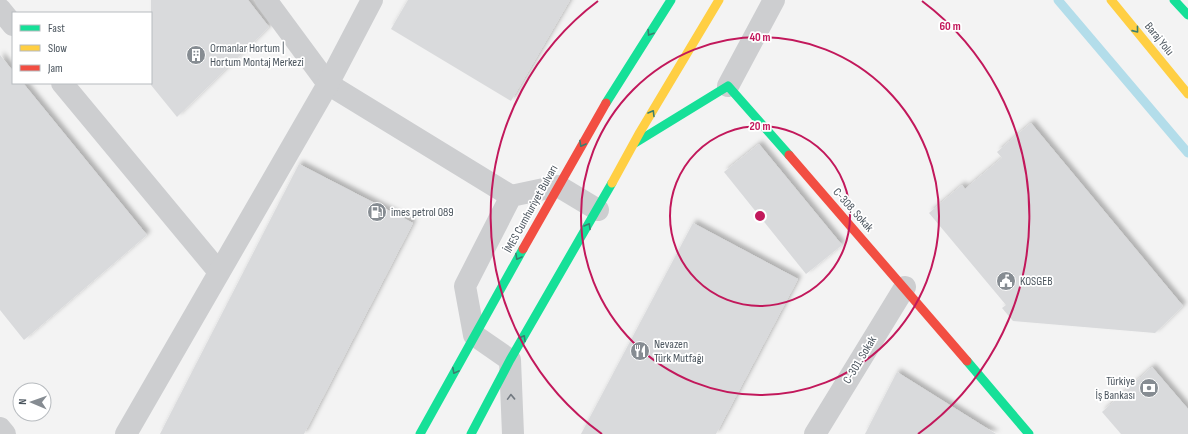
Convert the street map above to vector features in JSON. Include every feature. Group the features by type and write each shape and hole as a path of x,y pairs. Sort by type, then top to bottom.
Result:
{"street":[{"path":"266,0 328,84 511,196 558,186 598,210"},
{"path":"126,434 328,84 372,0"},
{"name":"İMES Cumhuriyet Bulvarı","path":"420,434 474,335 599,114 671,0"},
{"path":"471,434 510,360 719,0"},
{"path":"635,143 728,86 774,0"},
{"name":"Baraj Yolu","path":"1111,0 1188,94"},
{"path":"1174,0 1188,16"},
{"path":"0,9 12,24"},
{"path":"63,84 219,272"},
{"name":"C-308. Sokak","path":"728,86 905,287 1029,434"},
{"path":"510,360 474,335 465,286 511,196"},
{"name":"C-301. Sokak","path":"815,434 905,287"},
{"path":"510,360 513,434"},
{"path":"0,428 5,434"}],"building":[{"name":"Ormanlar Hortum | Hortum Montaj Merkezi","path":"151,0 248,0 269,27 177,117 151,85"},
{"path":"408,0 570,0 511,101 391,29"},
{"path":"0,55 12,70 12,84 24,84 147,235 24,340 0,310"},
{"path":"1031,123 1183,306 1155,333 1013,321 1002,308 1006,305 929,213 962,185 965,189 1002,158 997,152"},
{"path":"759,144 842,245 806,274 724,172"},
{"path":"299,164 413,223 304,434 160,434"},
{"path":"693,223 798,279 716,434 581,434"},
{"name":"Türkiye İş Bankası","path":"1152,367 1188,409 1188,434 1121,434 1102,412"},
{"path":"897,372 996,434 865,434"}],"waterway":[{"path":"1058,0 1188,153"}],"traffic: fast":[{"path":"606,103 671,0"},
{"path":"1174,0 1188,15"},
{"path":"635,143 728,86 789,155"},
{"path":"471,434 510,360 612,183"},
{"path":"420,434 523,249"},
{"path":"967,361 1029,434"}],"traffic: slow":[{"path":"612,183 640,132 719,0"},
{"path":"1111,0 1188,94"}],"traffic: jam":[{"path":"523,249 606,103"},
{"path":"789,155 967,361"}],"place":[{"name":"Ormanlar Hortum | Hortum Montaj Merkezi","path":"196,55"},
{"name":"imes petrol 089","path":"377,212"},
{"name":"KOSGEB","path":"1006,281"},
{"name":"Nevazen Türk Mutfağı","path":"640,351"},
{"name":"Türkiye İş Bankası","path":"1149,388"}]}
